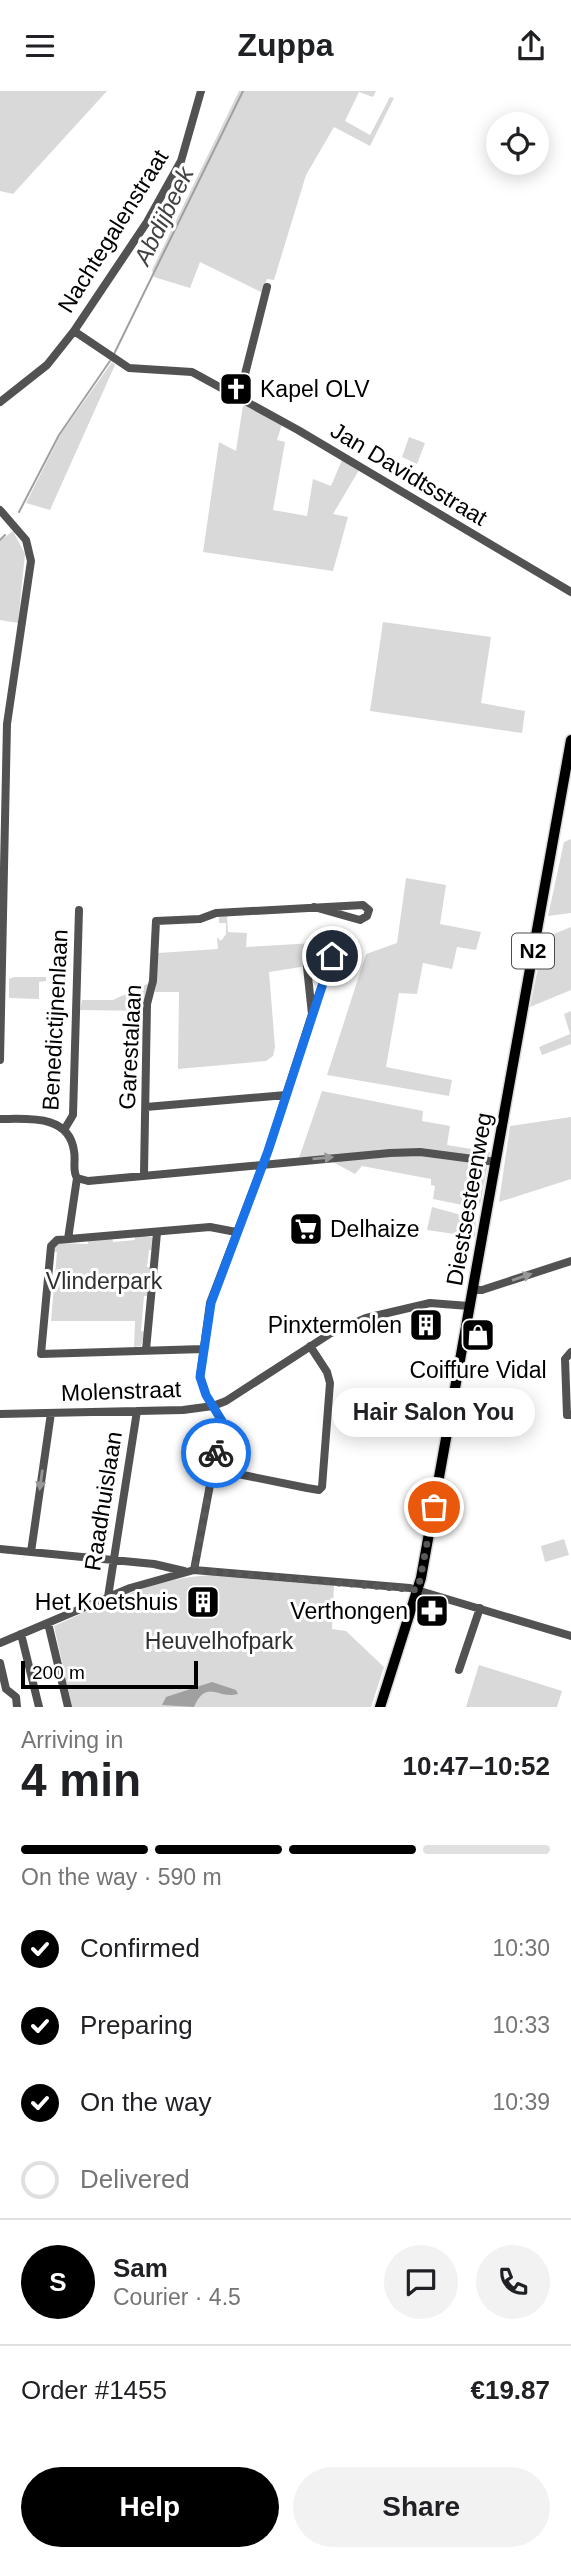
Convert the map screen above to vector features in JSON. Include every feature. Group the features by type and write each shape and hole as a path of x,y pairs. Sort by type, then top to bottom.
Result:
{"main road":[{"name":"Diestsesteenweg","path":"380,1705 418,1590 571,740"}],"street":[{"name":"Nachtegalenstraat","path":"0,402 39,373 74,331 166,192 189,139 201,91"},
{"path":"239,398 267,287"},
{"name":"Jan Davidtsstraat","path":"74,331 129,368 184,369 239,398 571,592"},
{"path":"0,510 20,531 30,552 29,579 10,694 5,754 0,1060"},
{"path":"349,917 351,906"},
{"path":"367,906 369,912 361,920 314,907 367,906"},
{"name":"Garestalaan","path":"144,1174 146,1040 156,921 200,919 216,913 314,907"},
{"name":"Benedictijnenlaan","path":"64,1130 73,1115 79,910"},
{"path":"190,1571 222,1421 202,1386 203,1349 211,1303 264,1164 332,956"},
{"path":"313,1014 307,971 326,974"},
{"path":"296,1027 309,1028"},
{"path":"146,1040 156,1039"},
{"path":"146,1107 286,1095"},
{"path":"0,1119 45,1120 64,1130 73,1146 77,1178 68,1239"},
{"path":"77,1178 88,1181 369,1155 420,1153 496,1162"},
{"path":"203,1349 41,1355 51,1246 57,1240 210,1227 236,1232"},
{"path":"146,1350 157,1233"},
{"path":"473,1290 482,1290 571,1261"},
{"name":"Molenstraat","path":"0,1414 137,1411 213,1406 236,1395 347,1325 401,1308 439,1303 469,1306"},
{"path":"213,1469 319,1490 322,1487 330,1383 327,1371 310,1346"},
{"path":"568,1418 565,1359 571,1352"},
{"name":"Raadhuislaan","path":"108,1597 137,1411"},
{"path":"32,1552 51,1413"},
{"path":"0,1549 154,1564 190,1571 418,1590 571,1636"},
{"path":"154,1564 155,1579"},
{"path":"0,1643 155,1579 190,1571"},
{"path":"459,1670 480,1608"},
{"path":"48,1623 64,1706"},
{"path":"21,1634 39,1707"},
{"path":"0,1663 6,1689 16,1697 17,1707"}],"green space":[{"path":"0,91 107,91 13,194 0,191"},
{"path":"239,91 376,91 373,97 359,92 345,121 370,135 390,97 394,98 370,146 334,127 306,175 274,280 267,279 263,293 200,262 190,288 154,277 152,270"},
{"path":"112,362 115,365 50,510 26,503 61,434"},
{"path":"243,405 282,424 277,440 285,442 273,510 307,516 313,479 331,486 342,460 359,470 333,514 348,517 333,571 203,552 219,442 236,451"},
{"path":"409,437 425,443 417,464 402,457"},
{"path":"13,531 25,554 18,623 0,620 0,541"},
{"path":"383,622 491,637 481,703 525,711 522,733 370,711"},
{"path":"571,839 571,913 548,916 564,842"},
{"path":"406,878 446,885 440,924 481,932 476,950 457,947 452,969 423,963 417,994 399,993 386,1067 452,1080 449,1096 327,1075 366,954 397,943"},
{"path":"227,916 228,932 247,933 246,947 314,943 318,944 319,949 339,947 340,956 335,956 321,970 307,966 269,972 275,1047 273,1056 266,1061 178,1069 179,992 155,992 158,953 218,949 217,937 221,941 226,934 226,923 219,923 219,917"},
{"path":"571,927 571,990 530,1007 544,938"},
{"path":"46,977 46,981 39,982 39,999 9,998 9,979"},
{"path":"149,983 143,1011 80,1010 82,1000 113,1000"},
{"path":"571,1011 571,1044 542,1055 539,1047 570,1034 564,1014"},
{"path":"322,1091 423,1111 422,1121 450,1126 447,1145 490,1152 480,1205 477,1208 433,1199 435,1186 431,1185 431,1179 362,1166 355,1174 331,1161 299,1158"},
{"path":"571,1117 571,1179 499,1202 510,1126"},
{"path":"432,1207 476,1219 475,1237 427,1230"},
{"name":"Vlinderpark","path":"135,1235 153,1237 153,1250 149,1250 147,1267 152,1268 149,1296 144,1296 141,1331 145,1332 141,1346 134,1347 135,1321 51,1321 57,1252 52,1251 57,1243 88,1244 88,1240 112,1237 113,1242 135,1240"},
{"path":"564,1539 569,1555 545,1562 541,1546"},
{"name":"Heuvelhofpark","path":"216,1575 334,1585 332,1629 346,1631 384,1667 371,1707 72,1707 54,1626 133,1592 174,1580"},
{"path":"479,1665 562,1691 557,1707 466,1707"}],"shaded area":[{"path":"212,1682 236,1690 238,1694 208,1692 199,1698 194,1707 162,1705 166,1697"}],"waterway":[{"name":"Abdijbeek","path":"114,354 243,91"},
{"name":"Abdijbeek","path":"19,512 59,435 110,361"},
{"name":"Abdijbeek","path":"0,540 5,535"}],"way so far":[{"path":"216,1453 194,1570 393,1585 418,1590 434,1507"}],"place":[{"name":"Kapel OLV","path":"236,389"},
{"name":"Delhaize","path":"306,1229"},
{"name":"Pinxtermolen","path":"426,1325"},
{"name":"Coiffure Vidal","path":"478,1335"},
{"name":"Hair Salon You","path":"434,1507"},
{"name":"Het Koetshuis","path":"203,1602"},
{"name":"Verthongen","path":"432,1611"}],"route":[{"path":"216,1453 222,1421 206,1395 200,1377 211,1303 264,1164 332,956"}]}
